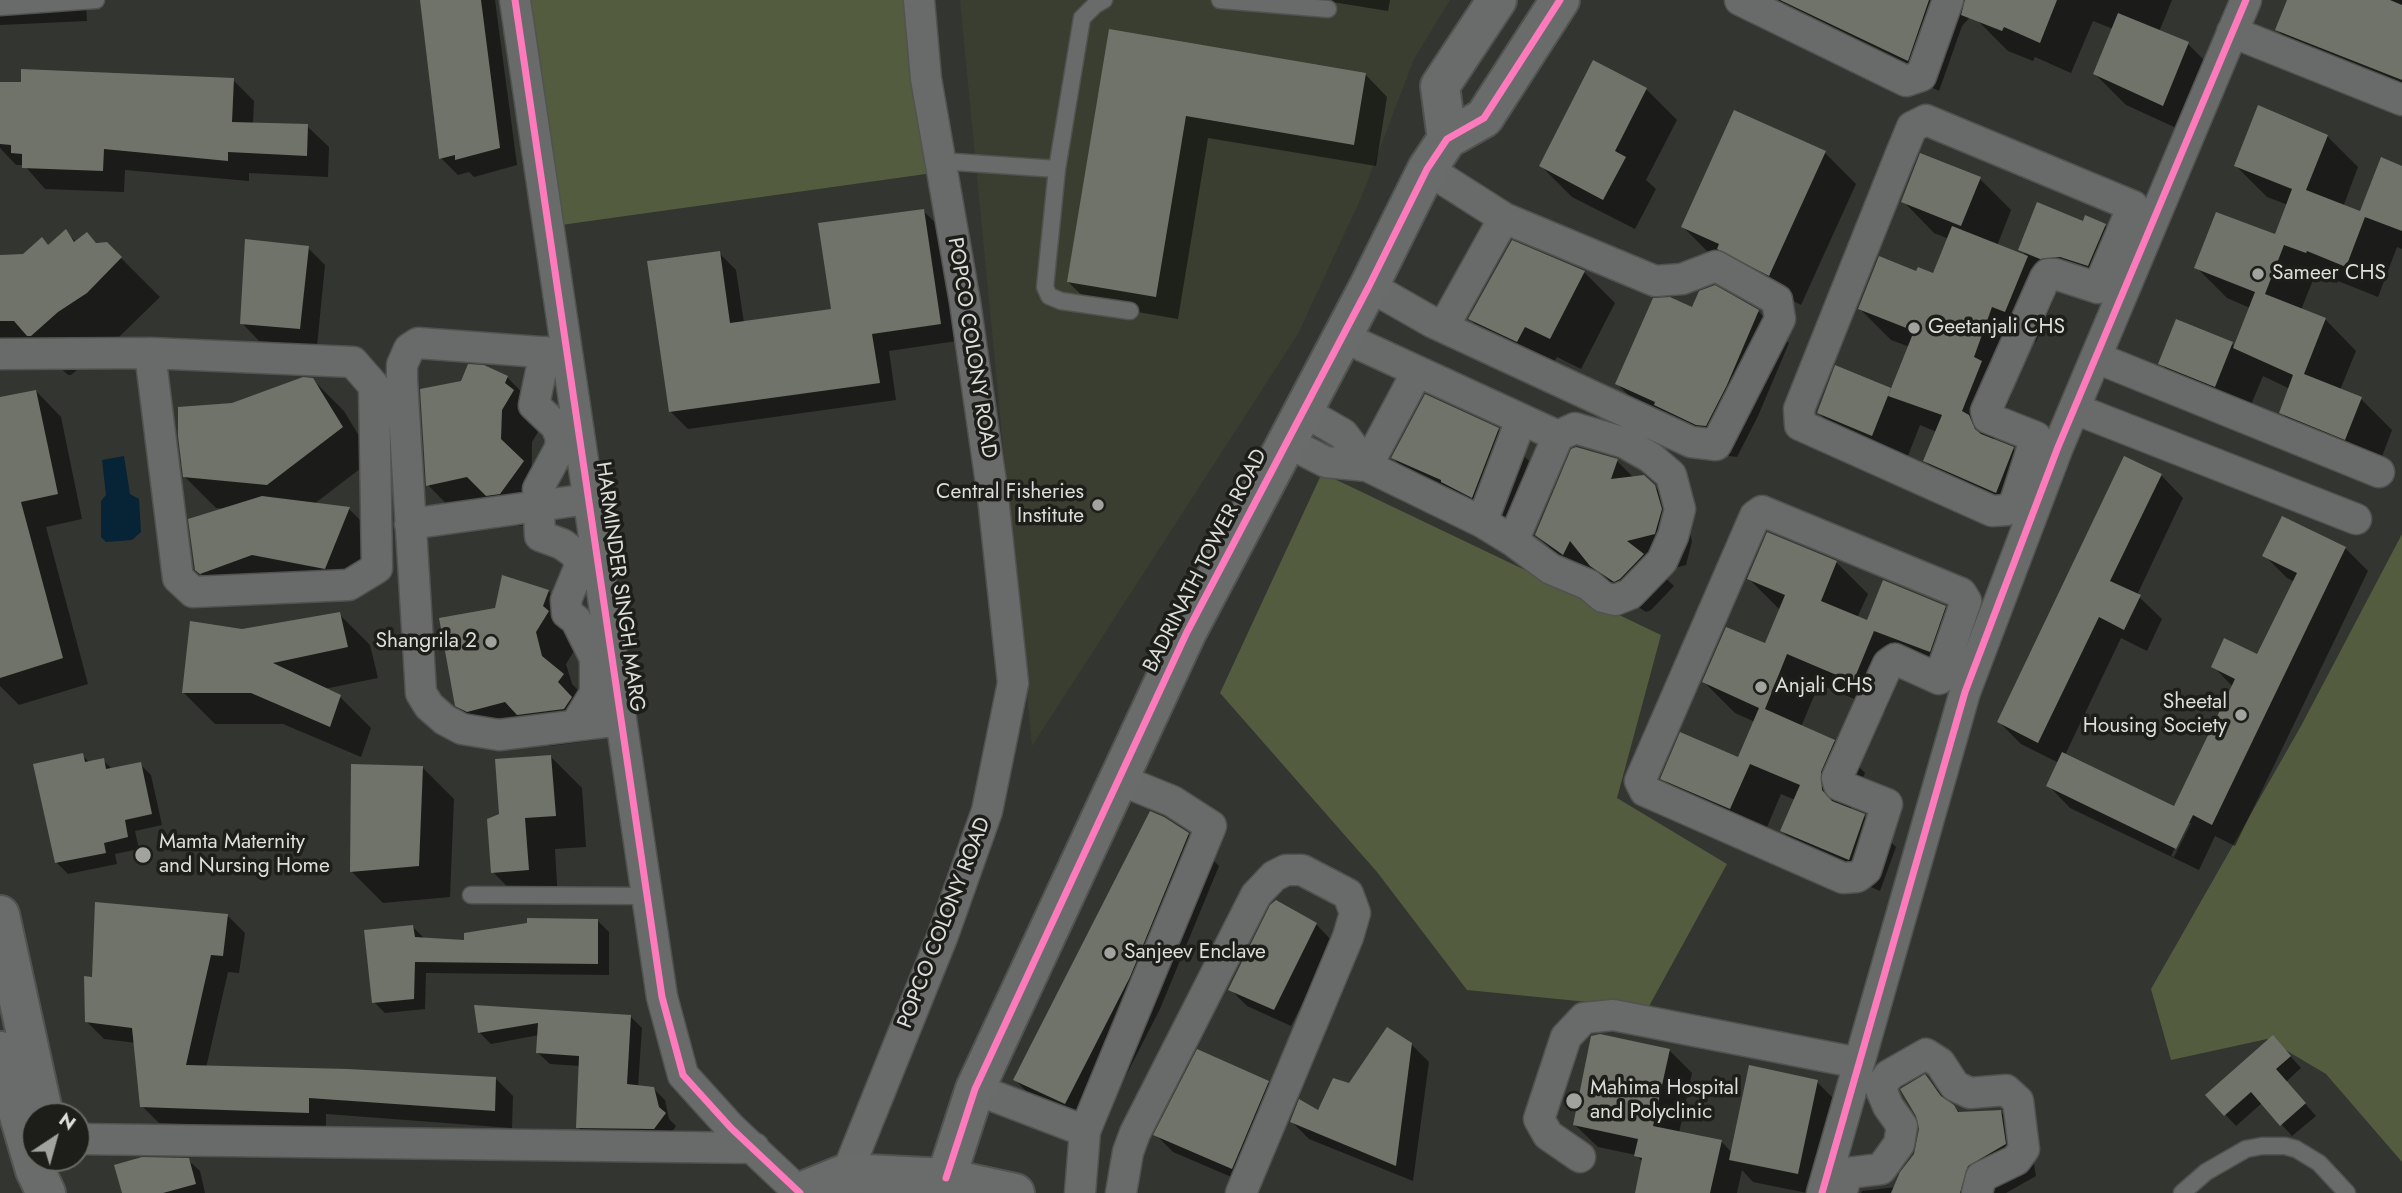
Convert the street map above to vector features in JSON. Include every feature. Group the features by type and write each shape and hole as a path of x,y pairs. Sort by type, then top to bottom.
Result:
{"street":[{"name":"HARMINDER SINGH MARG","path":"515,0 556,353 588,499 662,997 683,1075 731,1128 799,1193"},
{"name":"POPCO COLONY ROAD","path":"849,1183 987,811 1013,683 993,497 965,302 926,79 919,0"},
{"path":"1369,286 1432,322 1691,442 1716,445 1780,319 1777,300 1716,266 1682,279 1655,281 1504,218 1437,154 1440,86 1497,0"},
{"path":"1437,154 1484,118 1560,0"},
{"path":"1740,0 1906,80 1921,76 1948,0"},
{"path":"2110,292 2246,0"},
{"path":"2232,32 2402,100"},
{"path":"1926,120 2133,206 2110,292 2097,358 2075,409 2047,442 2015,502 2007,510 1992,511 1800,425 1799,409 1912,127 1926,120"},
{"name":"BADRINATH TOWER ROAD","path":"946,1178 975,1089 1186,632 1437,154"},
{"path":"1444,326 1504,218"},
{"path":"2047,442 1988,418 1986,411 2048,274 2110,292"},
{"path":"1343,337 1558,436"},
{"path":"576,724 595,693 595,658 576,620 567,613 566,600 580,566 576,554 562,544 540,536 538,506 538,489 560,448 561,438 555,426 534,405 556,353 418,343 409,349 402,365 402,380 421,693 429,706 461,729 499,735 621,720"},
{"path":"0,354 150,353 353,362 374,386 377,568 349,585 193,592 178,578 150,353"},
{"path":"2097,358 2379,472"},
{"path":"1367,466 1417,372"},
{"path":"2075,409 2356,519"},
{"path":"1482,522 1521,419"},
{"path":"1295,427 1326,462 1367,466 1482,522 1551,569 1589,585 1603,597 1615,600 1630,594 1662,561 1673,536 1680,509 1671,475 1650,457 1625,443 1575,428 1558,436 1513,541"},
{"path":"1952,686 2047,442"},
{"path":"410,524 588,499"},
{"path":"1822,1193 1929,824 1966,601 1962,593 1762,511 1755,516 1640,781 1645,791 1843,878 1857,877 1866,870 1887,804"},
{"path":"1929,824 1839,785 1837,778 1888,664 1895,659 1952,686"},
{"path":"1080,1193 1086,1131 1211,826 1172,801 1118,779"},
{"path":"1121,1193 1128,1152 1135,1133 1256,895 1274,876 1286,870 1302,870 1348,894 1355,913 1348,937 1241,1193"},
{"path":"0,915 35,1102"},
{"path":"1580,1157 1548,1135 1539,1119 1566,1037 1584,1018 1613,1015 1859,1063"},
{"path":"0,1051 21,1103"},
{"path":"1841,1193 1848,1174 1881,1168 1899,1144 1902,1126 1888,1106 1880,1087 1889,1074 1926,1054 1940,1063 1955,1086 1970,1093 2006,1090 2018,1101 2024,1149 2016,1160 1981,1177 1977,1193"},
{"path":"975,1089 1086,1131"},
{"path":"91,1139 754,1148"},
{"path":"799,1193 849,1183 946,1178 1015,1193"}],"lane":[{"path":"0,7 96,0"},
{"path":"1104,0 1082,18 1057,169 1045,287 1049,296 1061,301 1130,311"},
{"path":"1220,0 1328,9"},
{"path":"940,161 1057,169"},
{"path":"471,895 646,896"},
{"path":"2182,1193 2206,1172 2246,1149 2262,1146 2296,1149 2319,1163 2347,1193"}],"shaded area":[{"name":"Central Fisheries Institute","path":"960,0 1450,0 1414,59 1361,198 1298,334 1032,746"}],"green space":[{"path":"523,0 905,0 933,173 554,226"},
{"path":"1322,473 1661,635 1617,798 1727,864 1648,1008 1467,990 1377,872 1220,693"},
{"path":"2402,534 2402,1162 2326,1074 2267,1039 2171,1060 2151,989 2301,726"}],"water":[{"path":"124,456 130,494 139,499 141,532 132,540 106,542 101,537 101,501 106,495 102,460"}],"building":[{"path":"420,0 481,0 500,148 455,160 455,155 439,159"},
{"path":"1780,0 1929,0 1908,61"},
{"path":"1965,0 2057,0 2040,43 2004,27 2002,31 1961,15"},
{"path":"2287,0 2390,0 2402,5 2402,80 2275,30"},
{"path":"2118,13 2189,42 2163,106 2093,74"},
{"path":"1109,29 1366,73 1354,145 1186,116 1156,297 1067,282"},
{"path":"1593,60 1647,88 1615,151 1626,157 1603,200 1539,166"},
{"path":"21,69 234,78 232,122 308,124 307,156 228,152 228,161 104,149 103,171 22,168 22,154 11,153 11,145 0,144 0,82 21,82"},
{"name":"Sameer CHS","path":"2258,105 2328,135 2306,190 2360,211 2381,157 2402,166 2402,231 2365,217 2346,267 2284,245 2265,294 2326,318 2304,374 2362,397 2345,440 2279,413 2293,375 2233,348 2255,292 2194,268 2216,212 2275,234 2292,189 2234,166"},
{"path":"1734,110 1826,151 1769,276 1717,249 1719,244 1681,227"},
{"path":"1920,153 1981,177 1961,226 1901,202"},
{"path":"2037,202 2083,221 2085,215 2106,224 2088,266 2060,257 2040,259 2018,250"},
{"path":"924,209 941,324 872,334 880,383 669,412 647,261 720,251 730,323 831,309 818,223"},
{"path":"1952,226 2028,256 2005,312 1992,307 1974,357 1982,361 1962,411 1969,415 1975,429 1981,434 2014,447 1996,493 1923,461 1942,415 1888,396 1914,331 1858,309 1879,256 1916,271 1918,267 1933,273"},
{"path":"66,229 74,242 87,232 96,243 107,242 122,257 87,293 58,312 31,336 27,336 14,321 0,321 0,255 23,254 42,237 48,245"},
{"path":"245,239 309,246 300,329 240,324"},
{"path":"1512,240 1585,271 1550,339 1525,327 1517,342 1468,319"},
{"path":"1715,285 1759,310 1706,426 1696,425 1615,384 1653,298 1670,297 1692,307 1699,291"},
{"path":"2176,319 2233,342 2215,387 2158,364"},
{"path":"468,364 484,365 508,376 505,383 514,390 502,410 501,439 524,461 500,494 486,496 467,477 426,486 420,389 461,381"},
{"path":"1835,365 1891,388 1872,436 1817,413"},
{"path":"303,377 313,378 343,427 267,485 183,477 178,407 232,403"},
{"path":"36,390 58,494 21,502 63,658 0,678 0,397"},
{"path":"1425,394 1499,428 1472,498 1441,480 1391,458"},
{"path":"1576,447 1618,459 1611,479 1644,475 1655,485 1662,509 1655,534 1627,541 1644,554 1614,582 1590,566 1570,541 1563,555 1535,535 1571,449"},
{"name":"Sheetal Housing Society","path":"2124,456 2162,474 2110,581 2141,595 2124,630 2099,617 2038,743 1997,722"},
{"path":"262,496 350,507 325,569 252,555 200,574 195,570 188,519"},
{"name":"Sheetal Housing Society","path":"2282,516 2346,547 2212,825 2193,815 2176,849 2046,786 2062,752 2174,806 2235,679 2211,667 2224,638 2257,654 2297,573 2262,556"},
{"name":"Anjali CHS","path":"1767,532 1837,561 1821,601 1867,620 1883,580 1946,606 1930,652 1874,631 1853,682 1787,654 1765,709 1835,740 1821,772 1822,790 1832,801 1865,814 1849,860 1780,831 1800,785 1750,764 1730,809 1660,779 1680,732 1738,757 1759,708 1702,682 1726,627 1765,643 1785,595 1747,579"},
{"name":"Shangrila 2","path":"502,575 549,590 543,606 549,611 536,632 542,656 564,674 558,682 572,697 564,709 517,715 505,702 467,712 455,706 439,618 495,608"},
{"path":"340,612 348,647 273,663 341,695 330,727 251,693 182,693 190,621 242,629"},
{"path":"83,753 85,762 104,758 106,769 141,762 152,814 125,820 128,837 104,843 106,853 55,863 33,764"},
{"path":"551,755 556,816 525,818 529,870 491,873 487,819 499,814 495,759"},
{"path":"351,764 423,766 419,866 350,872"},
{"name":"Sanjeev Enclave","path":"1150,811 1189,833 1130,977 1065,1104 1013,1080"},
{"path":"1276,900 1317,923 1274,1010 1228,990 1270,905"},
{"path":"95,902 228,914 223,956 211,955 186,1065 348,1069 496,1077 495,1111 309,1098 309,1113 140,1107 132,1028 85,1022 84,976 92,977"},
{"path":"527,918 598,919 598,964 415,962 414,999 372,1003 364,930 413,925 415,937 464,940 464,933 527,923"},
{"path":"474,1005 631,1015 627,1084 654,1087 659,1107 666,1113 654,1129 576,1128 579,1056 536,1053 538,1023 478,1033"},
{"path":"1387,1027 1412,1043 1396,1166 1290,1122 1299,1099 1318,1110 1333,1078 1349,1083"},
{"path":"1600,1034 1670,1049 1653,1126 1722,1140 1710,1193 1635,1193 1642,1158 1634,1156 1638,1139 1573,1125 1591,1036"},
{"path":"2273,1035 2291,1056 2276,1069 2306,1103 2280,1126 2251,1092 2224,1116 2205,1095"},
{"path":"1197,1049 1269,1081 1232,1169 1153,1135"},
{"path":"1749,1065 1818,1080 1798,1174 1729,1160"},
{"path":"1925,1074 1941,1096 1954,1105 1958,1112 2001,1110 2006,1144 1968,1166 1960,1193 1891,1193 1900,1172 1914,1154 1919,1129 1916,1116 1900,1089"},
{"path":"142,1157 189,1158 196,1184 163,1193 122,1193 114,1165"}],"cycle path":[{"path":"515,0 662,997 683,1075 731,1128 800,1193"},
{"path":"946,1178 975,1089 1187,632 1369,286 1427,169 1447,139 1484,118 1560,0"},
{"path":"1822,1193 1965,692 2058,447 2246,0"}],"place":[{"name":"Sameer CHS","path":"2258,274"},
{"name":"Geetanjali CHS","path":"1914,328"},
{"name":"Central Fisheries Institute","path":"1098,505"},
{"name":"Shangrila 2","path":"491,642"},
{"name":"Anjali CHS","path":"1761,687"},
{"name":"Sheetal Housing Society","path":"2241,715"},
{"name":"Mamta Maternity and Nursing Home","path":"143,855"},
{"name":"Sanjeev Enclave","path":"1110,953"},
{"name":"Mahima Hospital and Polyclinic","path":"1574,1101"}]}
